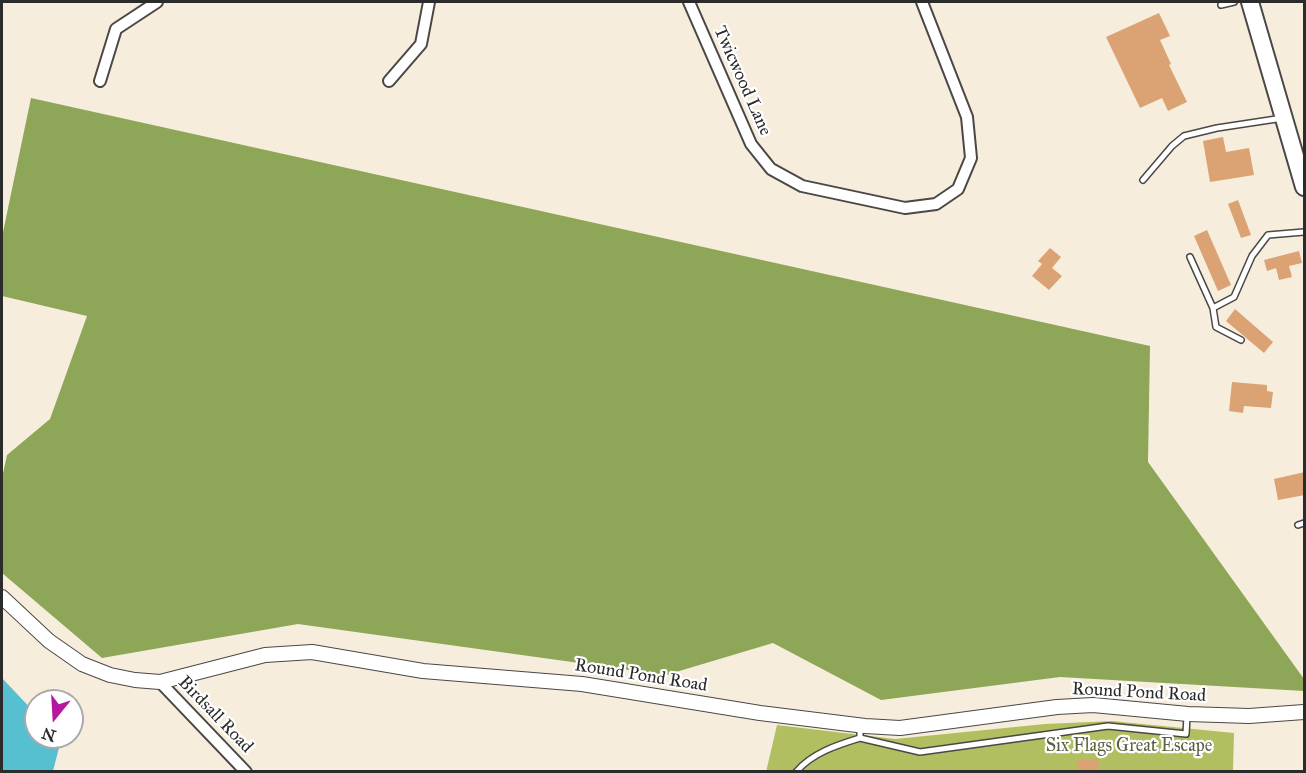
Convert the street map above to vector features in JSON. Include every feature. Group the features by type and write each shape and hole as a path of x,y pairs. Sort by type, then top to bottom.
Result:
{"main road":[{"path":"1250,2 1305,187"}],"street":[{"path":"100,81 116,29 157,2"},
{"path":"389,81 421,44 429,2"},
{"name":"Twicwood Lane","path":"688,2 751,144 771,169 802,186 905,208 936,204 958,189 971,158 967,117 922,2"},
{"name":"Round Pond Road","path":"2,597 49,641 82,664 122,678 160,682 266,655 312,652 423,671 582,684 860,732 1057,707 1093,705 1188,714 1249,716 1305,712"},
{"name":"Birdsall Road","path":"160,682 246,771"}],"lane":[{"path":"1221,6 1234,2"},
{"path":"1143,180 1172,146 1184,136 1217,128 1284,118"},
{"path":"1213,308 1234,297 1252,256 1268,235 1305,232"},
{"path":"1190,257 1213,308 1216,327 1241,340"},
{"path":"1298,525 1305,523"},
{"path":"796,771 803,763 860,732 920,752 1108,726 1186,734 1188,714"}],"green space":[{"path":"31,98 1150,346 1148,462 1304,679 1304,691 1060,677 881,700 773,643 666,675 298,624 102,658 2,573 2,478 7,455 50,419 87,316 2,296 2,237"},
{"name":"Six Flags Great Escape","path":"1112,721 1234,733 1233,771 766,772 777,725 895,739 1045,724"}],"water":[{"path":"2,678 24,701 24,749 59,749 53,771 2,771"}],"building":[{"path":"1159,13 1170,36 1160,40 1187,102 1168,111 1162,98 1140,108 1106,37"},
{"path":"1223,137 1226,152 1249,148 1254,175 1210,182 1203,141"},
{"path":"1238,200 1251,235 1241,238 1228,204"},
{"path":"1207,230 1231,285 1218,291 1194,236"},
{"path":"1050,248 1061,257 1052,268 1062,276 1049,290 1032,276 1042,264 1038,261"},
{"path":"1299,251 1302,263 1289,266 1292,277 1279,280 1276,268 1267,271 1264,260"},
{"path":"1235,309 1273,342 1264,353 1226,321"},
{"path":"1232,382 1267,385 1267,391 1273,392 1271,408 1244,406 1243,413 1229,411"},
{"path":"1305,472 1305,495 1278,500 1274,479"},
{"path":"1098,759 1099,771 1077,771 1077,760"}]}
